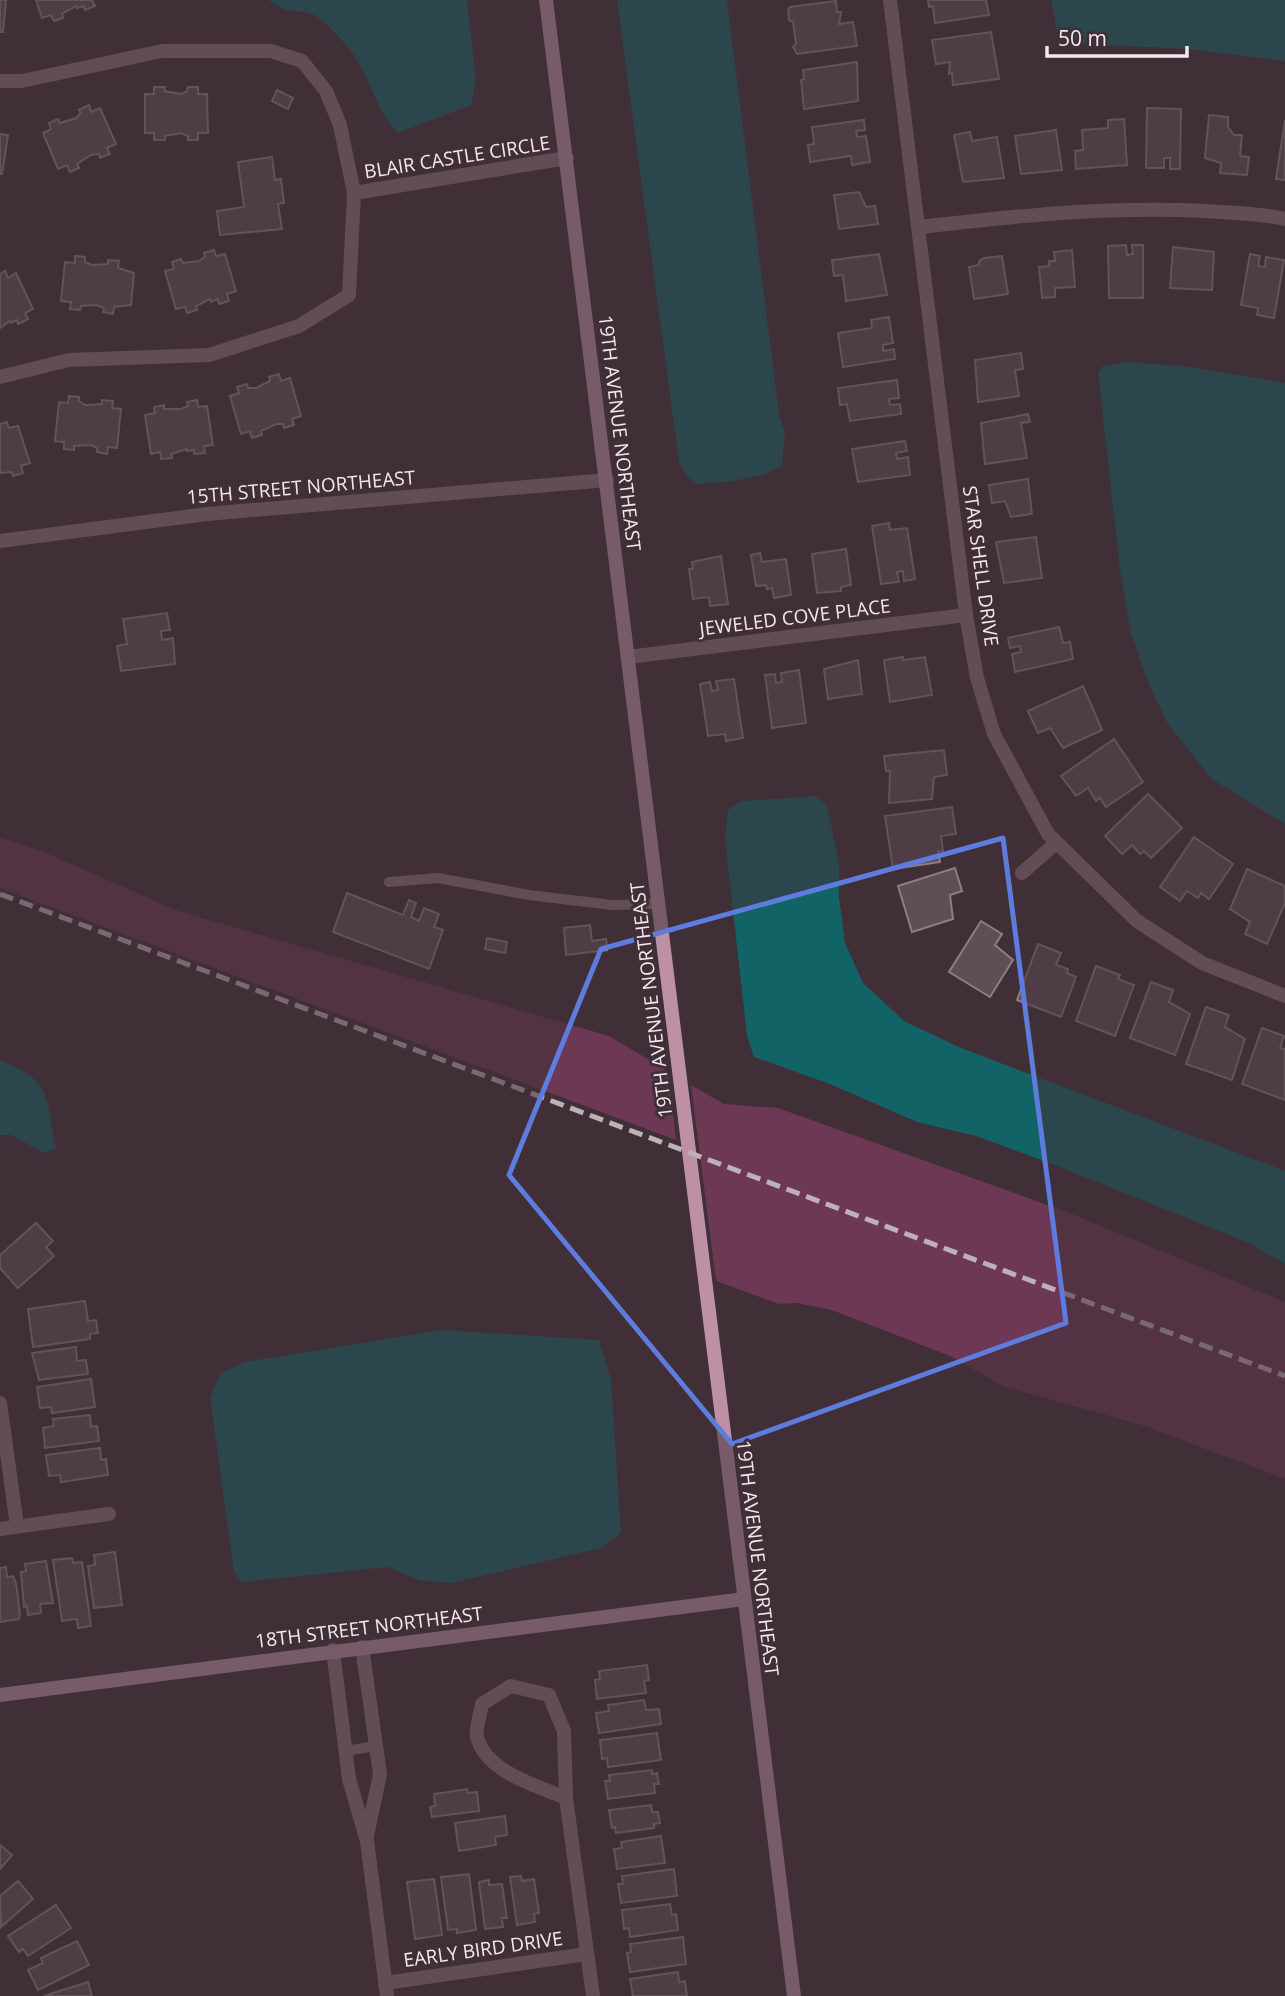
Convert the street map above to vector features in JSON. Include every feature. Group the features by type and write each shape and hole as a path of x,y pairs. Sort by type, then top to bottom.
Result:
{"street":[{"name":"19TH AVENUE NORTHEAST","path":"547,0 794,1996"},
{"name":"STAR SHELL DRIVE","path":"890,0 966,615 977,678 994,734 1048,834 1137,921 1202,963 1285,996"},
{"name":"BLAIR CASTLE CIRCLE","path":"0,81 22,81 162,51 271,51 302,61 326,91 340,125 354,193 349,295 299,326 209,355 69,360 0,377"},
{"name":"BLAIR CASTLE CIRCLE","path":"354,193 567,158"},
{"path":"920,227 1059,211 1132,209 1267,215 1285,219"},
{"name":"15TH STREET NORTHEAST","path":"0,541 207,514 607,480"},
{"name":"JEWELED COVE PLACE","path":"628,657 966,615"},
{"path":"1022,873 1056,843"},
{"path":"0,1403 17,1526"},
{"path":"0,1529 109,1514"},
{"name":"18TH STREET NORTHEAST","path":"0,1695 744,1599"},
{"path":"362,1647 380,1774 367,1841"},
{"path":"333,1650 349,1779 367,1841 386,1989"},
{"path":"566,1798 520,1778 490,1760 477,1736 482,1704 511,1686 549,1695 564,1731 566,1798 593,1996"},
{"name":"EARLY BIRD DRIVE","path":"386,1989 587,1954"}],"lane":[{"path":"389,882 438,878 530,895 612,905 658,904"},
{"path":"345,1751 376,1746"}],"highlighted area":[{"path":"1003,838 1066,1323 732,1444 509,1175 601,949"}],"shaded area":[{"path":"0,838 37,849 178,911 609,1036 668,1071 676,1140 0,888"},
{"path":"691,1085 724,1104 778,1108 1067,1212 1285,1302 1285,1479 1145,1426 1003,1386 950,1356 832,1310 797,1303 779,1304 716,1281"}],"water":[{"path":"269,0 467,0 476,81 471,105 398,133 383,112 354,55 331,29 314,15 283,8"},
{"path":"617,0 727,0 779,415 785,432 782,466 766,474 734,481 698,484 687,476 679,462"},
{"path":"1051,0 1285,0 1285,61 1189,49 1066,43 1057,31"},
{"path":"1126,362 1183,366 1285,383 1285,824 1212,779 1168,724 1150,687 1131,634 1120,570 1098,372 1103,366"},
{"path":"815,796 827,805 839,864 839,897 845,943 863,983 904,1021 961,1048 1285,1171 1285,1264 1247,1242 1060,1167 976,1136 917,1122 830,1084 754,1057 747,1036 725,839 728,810 742,801"},
{"path":"0,1060 39,1084 48,1104 56,1148 44,1153 11,1135 0,1135"},
{"path":"441,1330 599,1340 611,1380 621,1533 601,1548 451,1583 420,1580 388,1567 242,1582 234,1572 210,1397 221,1373 245,1362"}],"building":[{"path":"0,0 6,0 3,32 0,32"},
{"path":"36,0 92,0 95,6 85,10 83,6 76,6 62,14 63,18 54,21 51,15 42,18"},
{"path":"928,0 986,0 989,15 935,23 933,6 929,7"},
{"path":"836,1 837,12 841,12 839,24 853,22 857,46 797,54 793,47 796,44 793,22 789,20 790,7"},
{"path":"991,32 999,79 953,85 952,73 949,74 950,62 936,64 932,40"},
{"path":"857,62 858,101 804,109 801,80 804,79 803,70"},
{"path":"154,87 165,87 164,91 181,94 187,91 188,87 198,87 198,94 207,94 208,133 198,133 198,140 188,140 188,136 181,133 165,136 165,140 154,140 154,133 145,133 145,94 154,94"},
{"path":"277,90 293,98 288,109 272,101"},
{"path":"89,105 91,112 100,108 116,144 107,148 110,154 100,158 99,154 91,155 77,164 79,168 70,172 67,165 58,169 43,133 51,129 49,123 58,119 60,123 76,118 81,113 79,110"},
{"path":"1147,108 1181,109 1180,169 1170,169 1170,158 1164,158 1164,168 1146,168"},
{"path":"1209,115 1228,117 1228,127 1234,135 1242,135 1240,156 1249,157 1247,175 1220,173 1221,163 1205,158"},
{"path":"1124,119 1127,165 1076,169 1075,151 1083,150 1082,130 1108,128 1108,120"},
{"path":"864,120 865,130 856,131 857,137 866,136 870,162 852,165 851,156 810,162 808,145 814,144 812,127"},
{"path":"1285,120 1285,180 1276,179"},
{"path":"1056,130 1062,170 1021,174 1015,136"},
{"path":"970,132 972,141 997,137 1004,178 963,182 954,135"},
{"path":"0,134 8,135 2,174 0,174"},
{"path":"272,157 275,180 281,179 284,203 278,204 282,229 220,235 217,211 244,207 238,162"},
{"path":"859,192 866,207 875,206 878,224 839,229 834,195"},
{"path":"1126,245 1127,255 1133,254 1132,245 1143,245 1143,298 1109,298 1108,246"},
{"path":"1173,247 1214,252 1212,290 1170,288"},
{"path":"214,250 216,256 225,254 236,291 227,294 229,301 219,304 218,299 211,302 210,299 196,306 197,310 187,313 185,307 176,309 165,271 174,269 172,262 181,259 183,263 199,261 205,257 204,253"},
{"path":"1072,250 1075,287 1055,288 1055,297 1042,298 1039,267 1049,266 1049,261 1055,261 1054,252"},
{"path":"879,254 887,295 846,301 843,275 834,276 832,260"},
{"path":"1250,254 1260,256 1258,266 1265,267 1266,257 1284,260 1274,318 1257,315 1258,308 1241,305"},
{"path":"75,256 85,257 85,262 92,265 108,264 108,260 119,261 118,268 134,273 131,305 114,307 113,314 103,312 104,308 97,305 81,306 80,310 70,309 71,302 61,301 65,262 75,263"},
{"path":"1002,256 1008,294 974,299 969,267 979,265 979,261 984,258"},
{"path":"5,271 8,278 16,273 33,309 25,313 28,319 18,324 17,320 11,323 10,321 0,328 0,274"},
{"path":"889,317 893,343 883,345 883,351 894,349 895,359 843,367 838,333 872,328 871,320"},
{"path":"1021,353 1023,369 1015,370 1019,396 978,402 975,360"},
{"path":"279,374 281,381 290,378 301,416 292,419 294,425 284,428 283,424 276,424 261,431 262,435 252,438 250,431 241,434 230,396 239,393 237,387 247,384 248,388 256,388 270,381 269,377"},
{"path":"897,380 899,398 889,399 890,405 900,404 901,414 850,421 847,404 840,405 838,388"},
{"path":"69,396 79,397 79,401 85,405 102,404 102,400 113,401 112,408 121,409 117,448 108,447 107,454 97,452 97,448 91,445 74,446 74,450 64,449 64,442 55,441 59,402 68,403"},
{"path":"197,400 198,407 207,406 213,445 204,446 205,453 194,454 194,450 187,449 171,454 172,458 161,459 160,452 151,454 145,415 155,413 154,407 164,405 164,409 181,409 188,406 187,402"},
{"path":"1028,414 1030,422 1021,423 1027,458 985,464 981,423"},
{"path":"7,422 9,428 18,426 30,463 21,466 23,473 13,476 12,472 0,473 0,424"},
{"path":"905,441 907,451 896,453 897,459 908,457 910,475 858,482 852,449"},
{"path":"1028,479 1032,514 1011,517 1005,501 992,503 989,485"},
{"path":"889,523 890,530 907,528 915,579 904,581 903,571 897,572 899,582 881,584 872,526"},
{"path":"1036,537 1042,578 1004,583 996,542"},
{"path":"846,549 851,585 841,587 841,591 817,593 812,554"},
{"path":"760,553 762,562 786,559 791,595 774,598 772,588 767,589 766,585 756,586 751,555"},
{"path":"721,556 728,604 710,606 709,597 693,599 689,569 693,569 692,562"},
{"path":"167,613 170,630 161,631 162,640 173,638 175,664 121,671 117,646 127,644 123,619"},
{"path":"1059,627 1063,643 1070,642 1073,659 1015,672 1012,654 1021,652 1020,646 1010,648 1008,638"},
{"path":"903,657 903,660 925,657 932,695 890,702 884,660"},
{"path":"858,660 862,694 828,699 824,669"},
{"path":"799,670 806,723 772,728 765,675 775,674 776,683 782,682 781,673"},
{"path":"734,679 743,738 726,741 725,734 708,736 700,684 710,682 712,691 718,690 716,681"},
{"path":"1083,686 1102,730 1063,748 1050,728 1038,733 1028,711"},
{"path":"1114,739 1143,782 1106,807 1100,798 1096,801 1088,788 1076,796 1061,776"},
{"path":"944,750 947,775 934,777 932,799 889,803 890,771 886,771 884,756"},
{"path":"1148,794 1182,828 1151,858 1144,851 1140,854 1132,845 1122,854 1105,836"},
{"path":"952,807 956,834 941,836 943,851 938,851 940,862 893,869 885,816"},
{"path":"1194,837 1233,864 1209,899 1201,893 1198,898 1187,891 1180,901 1160,887"},
{"path":"955,868 962,891 950,895 953,919 912,932 898,886"},
{"path":"1247,869 1285,886 1285,903 1267,944 1245,934 1250,922 1230,909"},
{"path":"347,893 403,915 409,900 416,903 411,917 419,921 424,908 439,914 434,927 443,930 429,969 333,932"},
{"path":"981,921 1002,934 995,945 1013,960 990,997 949,972"},
{"path":"590,925 592,941 606,939 607,950 566,955 564,928"},
{"path":"487,938 507,942 505,953 485,949"},
{"path":"1038,944 1061,953 1056,965 1068,969 1067,973 1076,977 1061,1017 1017,1000"},
{"path":"1096,966 1120,975 1118,979 1134,985 1115,1036 1076,1021"},
{"path":"1151,982 1173,990 1169,1002 1190,1014 1175,1055 1130,1038"},
{"path":"1206,1007 1229,1015 1225,1027 1245,1039 1232,1080 1186,1064"},
{"path":"1262,1028 1284,1036 1280,1048 1285,1049 1285,1100 1242,1084"},
{"path":"36,1223 53,1241 46,1247 54,1256 18,1288 0,1268 0,1255"},
{"path":"85,1301 88,1321 96,1320 98,1333 90,1334 90,1339 33,1347 28,1309"},
{"path":"76,1347 77,1361 86,1360 88,1374 39,1380 32,1353"},
{"path":"91,1379 95,1407 52,1413 51,1407 40,1408 37,1387"},
{"path":"90,1415 91,1427 97,1426 99,1441 45,1448 43,1428 54,1426 53,1419"},
{"path":"100,1448 101,1460 106,1459 108,1475 61,1482 60,1475 49,1476 46,1455"},
{"path":"115,1552 122,1605 94,1608 88,1566 95,1565 94,1555"},
{"path":"72,1558 73,1563 82,1562 91,1626 78,1628 77,1619 62,1621 53,1560"},
{"path":"46,1561 53,1603 40,1604 41,1613 28,1615 27,1606 24,1607 21,1572 26,1571 25,1564"},
{"path":"6,1567 7,1577 13,1576 16,1583 20,1614 19,1619 0,1622 0,1568"},
{"path":"647,1665 649,1680 644,1681 646,1693 597,1699 595,1680 600,1679 599,1671"},
{"path":"644,1700 646,1710 659,1709 661,1724 599,1733 596,1713 609,1711 608,1705"},
{"path":"657,1733 661,1760 608,1767 607,1758 602,1759 600,1740"},
{"path":"652,1770 652,1774 657,1773 659,1784 654,1784 655,1793 608,1799 605,1781 610,1781 609,1775"},
{"path":"467,1789 468,1793 477,1792 479,1811 432,1817 430,1807 435,1806 434,1794"},
{"path":"651,1805 652,1812 658,1812 660,1823 654,1824 654,1828 616,1833 615,1827 612,1828 609,1810"},
{"path":"505,1816 507,1835 495,1837 496,1845 459,1851 455,1823"},
{"path":"661,1836 665,1863 617,1869 614,1849 622,1848 621,1842"},
{"path":"0,1845 12,1855 0,1869"},
{"path":"674,1869 677,1896 621,1903 618,1884 623,1884 622,1876"},
{"path":"469,1874 476,1930 457,1933 457,1929 448,1930 441,1877"},
{"path":"521,1876 522,1881 534,1879 539,1913 534,1914 535,1922 517,1925 510,1877"},
{"path":"434,1879 442,1935 415,1939 407,1882"},
{"path":"489,1880 489,1885 502,1884 507,1918 502,1918 503,1927 485,1929 479,1882"},
{"path":"18,1881 33,1899 1,1927 0,1896"},
{"path":"670,1904 672,1915 676,1914 678,1930 630,1937 629,1928 624,1929 622,1910"},
{"path":"56,1905 71,1928 28,1956 23,1949 19,1952 8,1936"},
{"path":"683,1937 686,1964 630,1972 627,1953 631,1952 630,1944"},
{"path":"77,1941 89,1965 38,1990 28,1970 43,1963 41,1958"},
{"path":"678,1972 679,1982 685,1981 687,1996 633,1996 630,1979"},
{"path":"88,1982 92,1996 44,1996"}],"railway":[{"path":"0,894 1285,1376"}]}
